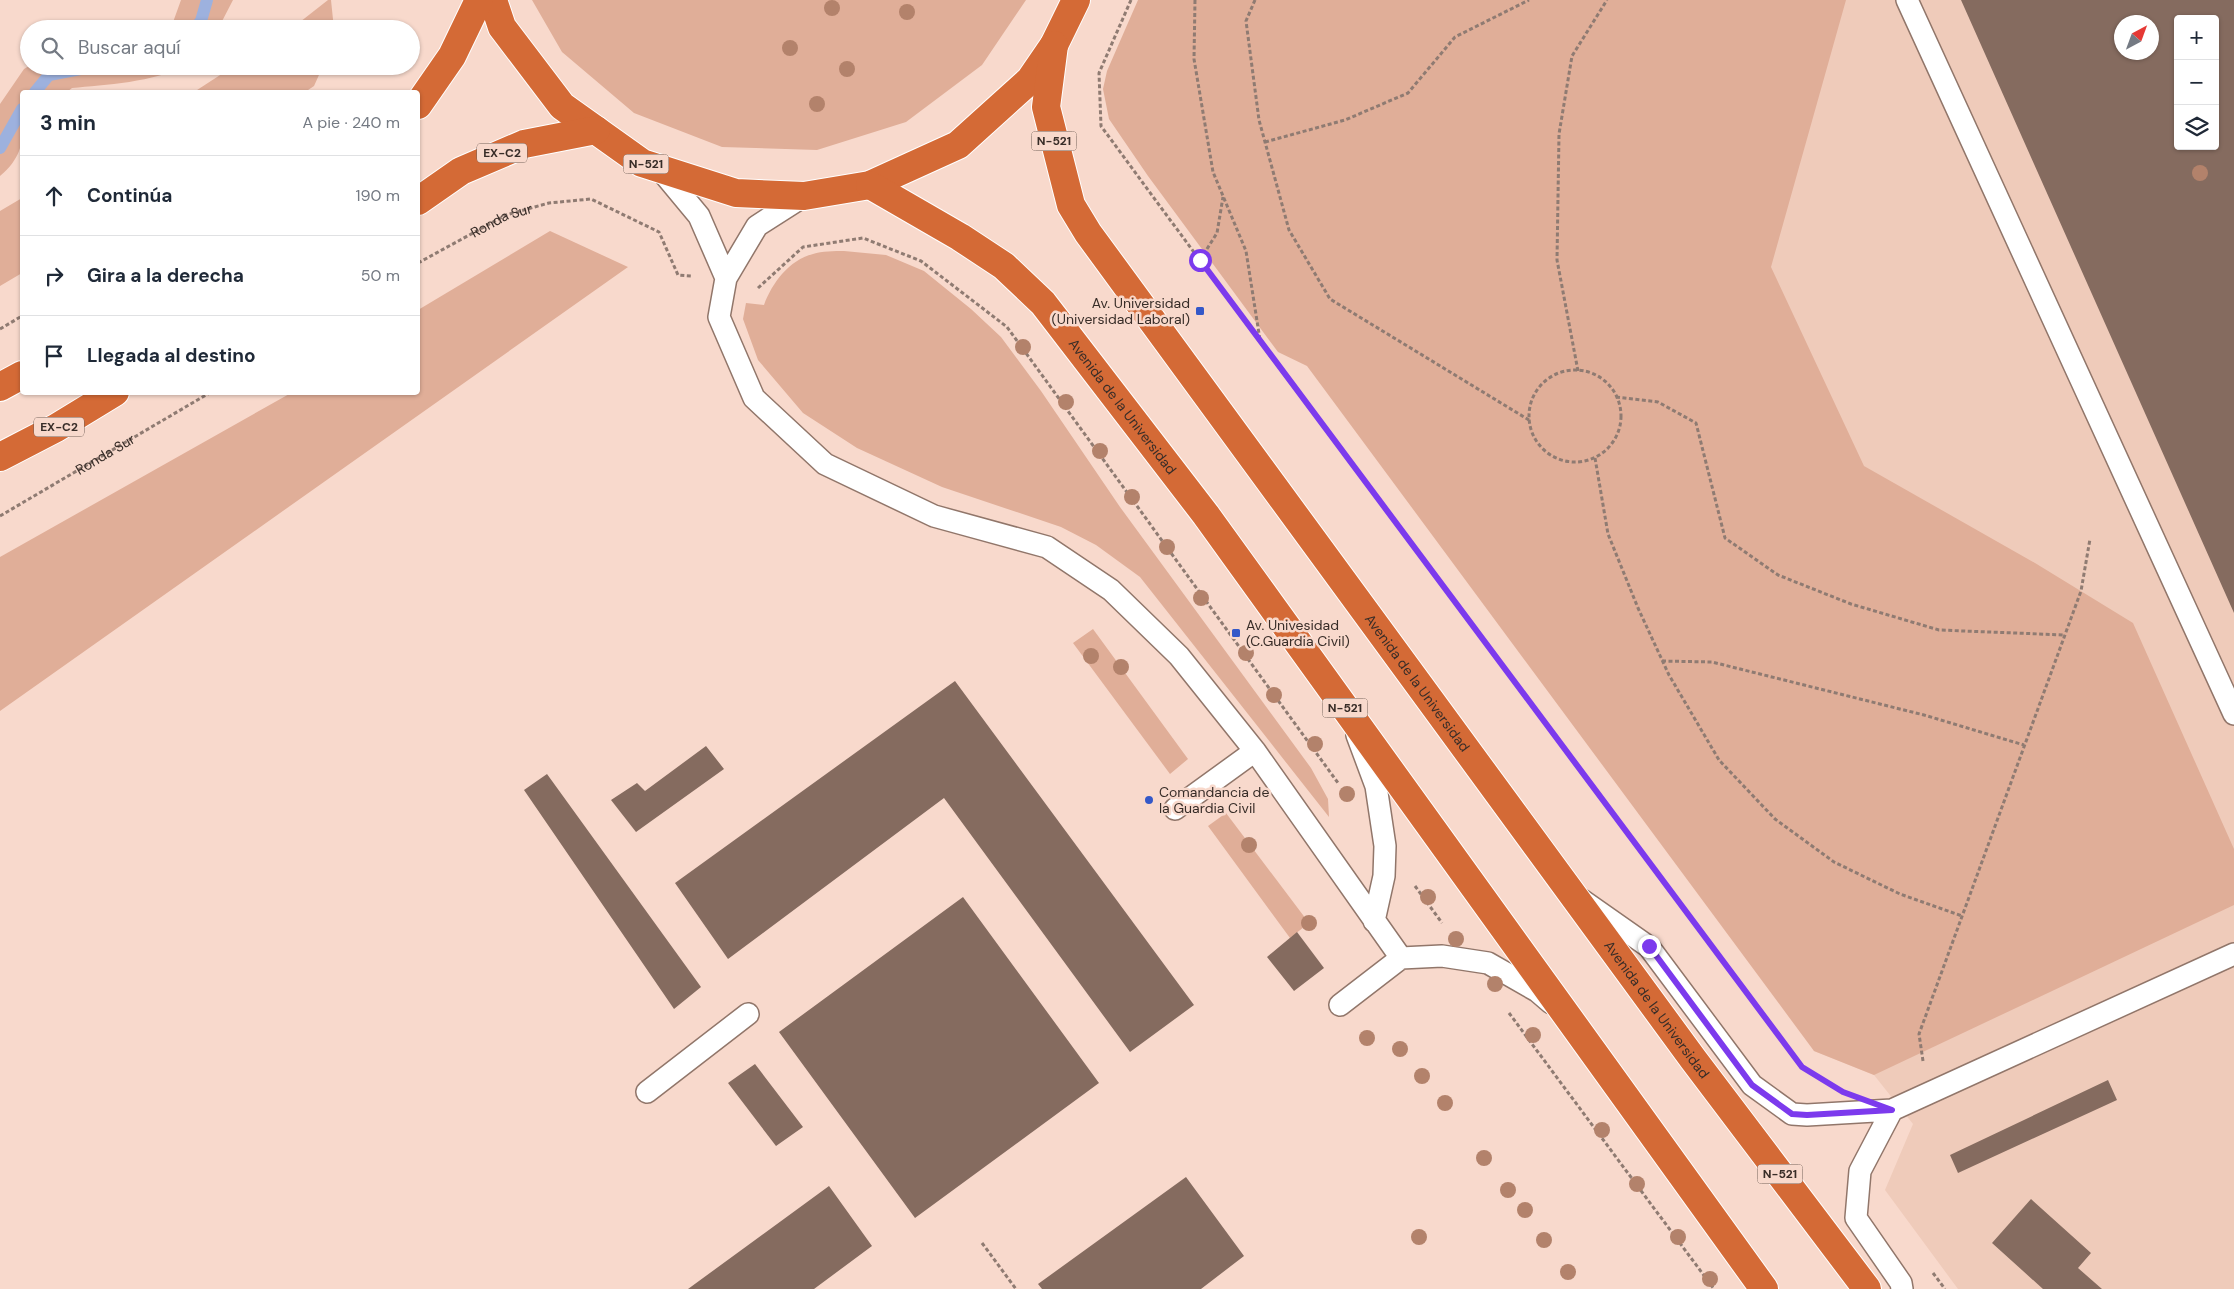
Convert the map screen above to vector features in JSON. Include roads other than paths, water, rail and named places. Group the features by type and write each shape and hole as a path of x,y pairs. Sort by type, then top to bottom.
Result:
{"highway":[{"path":"420,102 452,56 479,0"},
{"name":"N-521","path":"493,0 502,27 562,106 642,163 736,193 804,196 870,185 958,145 1030,80 1054,45 1076,0"},
{"name":"Avenida de la Universidad","path":"1054,45 1046,107 1071,204 1088,233 1693,1059 1867,1289"},
{"name":"EX-C2","path":"420,200 461,171 524,144 596,130"},
{"name":"Avenida de la Universidad","path":"870,185 960,237 1004,266 1042,303 1206,515 1764,1289"},
{"path":"0,387 20,376"},
{"name":"EX-C2","path":"0,457 56,428 110,395"}],"lane":[{"path":"1907,0 2234,714"},
{"path":"660,169 699,216 726,278"},
{"path":"804,196 757,226 726,278 719,317 754,398 825,464 934,516 1047,546 1111,590 1179,656 1255,751 1402,958"},
{"path":"1349,714 1376,786 1385,846 1384,876 1374,920"},
{"path":"1175,809 1255,751"},
{"path":"1574,894 1649,946 1752,1085 1792,1114 1807,1115 1892,1110 2234,954"},
{"path":"1340,1005 1402,958 1442,956 1488,963 1537,991 1572,1024"},
{"path":"647,1092 748,1014"},
{"path":"1892,1110 1860,1171 1856,1218 1901,1283 1902,1289"}],"waterway":[{"path":"201,20 207,0"},
{"path":"37,90 49,75"},
{"path":"0,148 20,113"}],"place":[{"name":"Av. Universidad (Universidad Laboral)","path":"1200,311"},
{"name":"Av. Univesidad (C.Guardia Civil)","path":"1236,633"},
{"name":"Comandancia de la Guardia Civil","path":"1149,800"}]}
